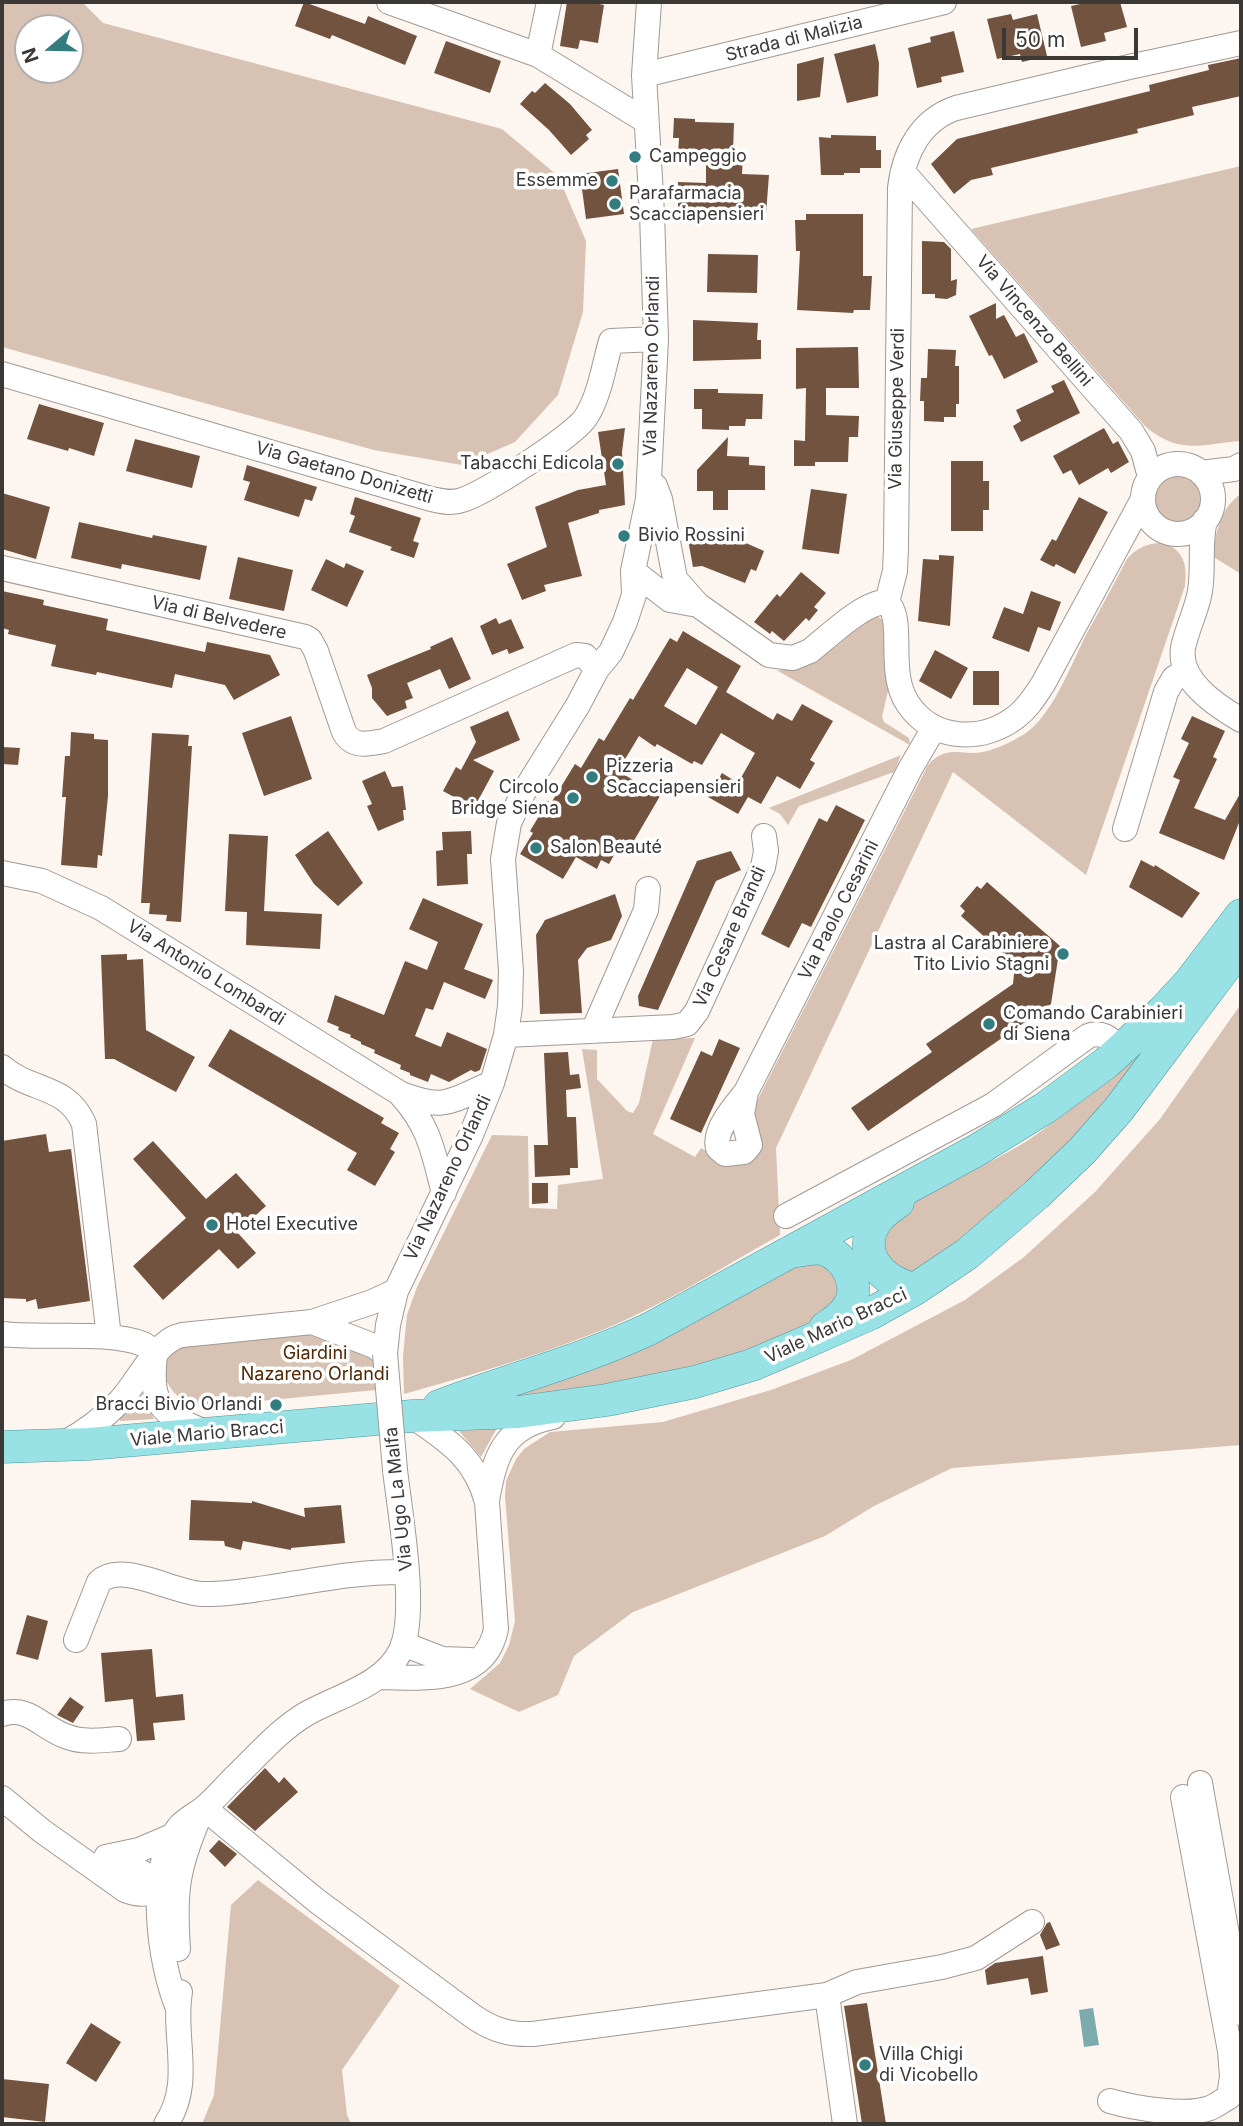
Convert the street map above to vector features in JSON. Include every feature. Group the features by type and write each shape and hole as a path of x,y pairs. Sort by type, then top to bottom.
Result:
{"main road":[{"name":"Viale Mario Bracci","path":"412,1416 618,1344 682,1313 982,1147 1045,1108 1122,1049 1184,989 1241,915"},
{"name":"Viale Mario Bracci","path":"2,1447 60,1446 412,1416 518,1412 607,1400 695,1382 752,1365 870,1314 915,1289 967,1254 1003,1224 1082,1152 1119,1109 1241,946"},
{"path":"915,1289 900,1286 887,1279 874,1262 869,1243 872,1231 881,1216 929,1176"},
{"path":"752,1365 823,1329 846,1310 852,1300 854,1286 850,1273 835,1256 822,1249 789,1253"}],"street":[{"path":"389,2 538,54 646,121"},
{"path":"538,54 548,2"},
{"name":"Via Nazareno Orlandi","path":"385,1354 396,1291 471,1136 492,1083 506,1035 511,971 503,874 506,836 522,796 597,669 611,652 634,595 633,571 647,510 656,339 644,75 649,2"},
{"name":"Strada di Malizia","path":"644,75 944,2"},
{"name":"Via Giuseppe Verdi","path":"934,728 915,714 899,688 895,666 895,615 887,602 894,579 896,548 900,200 903,172 913,144 933,119 947,111 1129,66 1241,43"},
{"name":"Via Vincenzo Bellini","path":"903,172 1126,425 1143,451 1147,488"},
{"name":"Via Gaetano Donizetti","path":"2,374 431,499 454,502 496,483 582,423 593,403 611,341 656,339"},
{"path":"934,728 959,735 985,733 1006,723 1026,708 1043,684 1147,488 1159,469 1169,465 1192,466 1207,483 1210,512 1205,520 1192,531 1150,531 1134,537 1114,552"},
{"path":"1207,483 1237,467"},
{"path":"649,472 660,499 673,589"},
{"path":"1147,488 1148,517 1185,542 1200,565"},
{"path":"1205,520 1202,532 1200,593 1183,651 1186,671 1208,698 1241,720"},
{"name":"Via di Belvedere","path":"2,568 305,637 316,651 344,732 347,738 357,744 384,741 576,655 585,656 597,669"},
{"path":"633,571 673,589 763,652 784,658 800,656 810,651 867,607 887,602"},
{"name":"Via Nazareno Orlandi","path":"597,669 603,631 621,590 633,571"},
{"path":"625,622 654,605 673,589"},
{"path":"1125,830 1166,692 1174,678 1186,671"},
{"name":"Via Paolo Cesarini","path":"746,1092 910,769 934,728"},
{"name":"Via Cesare Brandi","path":"506,1035 678,1027 687,1024 693,1019 763,867 766,851 764,836"},
{"name":"Via Antonio Lombardi","path":"2,873 42,881 91,903 401,1094 421,1102 442,1105"},
{"path":"593,1031 646,910 648,889"},
{"path":"786,1216 965,1120 1011,1092 1093,1034 1103,1035 1122,1049"},
{"path":"2,1068 22,1080 63,1096 77,1108 84,1124 109,1337"},
{"path":"471,1136 442,1105 492,1083"},
{"name":"Via Antonio Lombardi","path":"401,1094 416,1113 431,1140 444,1193"},
{"path":"965,1120 982,1147"},
{"path":"431,1140 471,1136"},
{"path":"863,1174 874,1205"},
{"path":"60,1446 90,1429 108,1413 122,1399 165,1342 177,1336 312,1322 396,1291"},
{"path":"312,1322 374,1346 385,1354"},
{"path":"2,1334 109,1337 144,1344 156,1354"},
{"path":"156,1354 154,1386 160,1405 172,1418 210,1434"},
{"name":"Via Ugo La Malfa","path":"181,1838 186,1819 204,1808 292,1724 313,1710 378,1677 397,1657 403,1644 407,1626 406,1572 385,1354"},
{"name":"Via Ugo La Malfa","path":"487,1502 496,1460 517,1430 532,1422 579,1412 607,1400"},
{"name":"Via Ugo La Malfa","path":"378,1677 410,1677 472,1668 485,1656 493,1641 496,1620 487,1502 480,1479 448,1441 412,1416"},
{"path":"76,1640 99,1582 103,1577 116,1574 131,1575 177,1591 211,1594 350,1575 406,1572"},
{"path":"403,1644 452,1660 470,1660 485,1656"},
{"path":"2,1714 20,1711 48,1730 74,1739 119,1739"},
{"path":"1110,2101 1137,2109 1174,2111 1209,2109 1229,2097 1232,2076 1230,2051 1192,1790 1241,2013"},
{"path":"2,1798 42,1831 125,1891 171,1951"},
{"path":"204,1808 317,1901 474,2017 502,2032 533,2034 827,1995 857,1982 942,1967 976,1958 1032,1922"},
{"path":"80,1857 109,1857 181,1838"},
{"path":"166,2124 177,2104 182,2082 178,2008 181,1988 160,1924 160,1887 164,1861 181,1838"},
{"path":"171,1951 181,1838"},
{"path":"109,1857 148,1875 160,1887"},
{"path":"125,1891 145,1894 160,1887"},
{"path":"827,1995 845,2124"}],"green space":[{"path":"2,2 82,2 103,23 502,129 558,176 586,241 583,312 558,395 515,442 462,465 374,450 2,347"},
{"path":"1241,166 1241,441 1181,445 1158,436 1146,427 971,229"},
{"path":"1178,474 1196,481 1203,499 1196,517 1178,524 1160,517 1153,499 1160,481"},
{"path":"1241,494 1241,574 1212,556 1217,530 1224,514 1228,506"},
{"path":"1165,543 1181,555 1186,572 1185,586 1086,875 953,772 776,1148 780,1235 664,1301 617,1324 522,1359 404,1394 403,1356 407,1315 417,1287 492,1135 528,1136 529,1208 557,1209 558,1185 603,1179 582,1049 597,1050 597,1079 627,1111 633,1113 639,1103 653,1039 695,1038 653,1134 695,1157 701,1148 726,1162 928,765 948,753 975,753 993,749 1018,738 1033,727 1060,689 1127,559 1144,546"},
{"path":"876,615 885,622 888,691 882,717 884,722 909,738 910,745 776,670 790,670 815,661"},
{"path":"901,755 894,772 799,806 788,825 780,814 769,808"},
{"path":"1241,1004 1241,1445 952,1468 874,1506 825,1536 633,1612 574,1656 558,1695 519,1712 470,1689 500,1663 509,1645 515,1621 505,1496 506,1481 524,1449 550,1432 663,1422 771,1390 851,1360 965,1300 1024,1257 1095,1192 1160,1119"},
{"path":"1172,1014 1095,1126 922,1275 890,1271 880,1228 914,1203 1009,1152 1047,1127 1084,1097"},
{"path":"821,1256 844,1288 817,1323 713,1362 658,1378 484,1408 763,1278"},
{"name":"Giardini Nazareno Orlandi","path":"320,1333 373,1354 376,1390 196,1407 176,1395 166,1377 167,1359 186,1346"},
{"path":"141,1395 154,1419 120,1421 120,1417"},
{"path":"497,1428 481,1457 459,1431"},
{"path":"258,1880 400,1986 342,2070 347,2115 351,2124 202,2124 214,2095 231,1905"}],"water":[{"path":"1093,2008 1099,2045 1084,2047 1079,2010"}],"building":[{"path":"304,2 365,24 368,16 417,36 405,65 332,35 330,39 295,26"},
{"path":"567,2 599,2 604,5 598,43 580,40 578,49 560,46"},
{"path":"1089,2 1120,2 1127,27 1104,33 1106,41 1081,47 1071,6"},
{"path":"1011,14 1013,20 1037,14 1047,56 1022,62 1020,54 997,59 987,19"},
{"path":"954,31 964,72 941,77 942,82 917,88 908,48 931,42 930,37"},
{"path":"446,41 501,61 490,93 434,73"},
{"path":"875,44 879,63 878,96 847,103 834,54"},
{"path":"824,57 820,97 797,101 797,64"},
{"path":"1241,58 1241,96 1192,107 1194,115 1137,129 1138,133 991,168 993,175 971,180 954,194 931,164 957,139 1150,91 1149,85 1209,70 1208,65"},
{"path":"545,83 570,104 592,130 586,135 589,139 571,155 549,130 520,104 532,91 535,93"},
{"path":"674,118 695,119 695,122 734,123 733,152 743,152 742,174 769,175 766,214 678,212 678,182 706,183 706,155 678,154 679,138 673,138"},
{"path":"831,135 876,136 876,150 881,150 881,168 860,168 860,173 844,175 821,175 819,137 831,138"},
{"path":"618,169 624,214 586,219 580,174"},
{"path":"806,214 863,214 863,276 872,276 870,310 854,310 853,313 797,310 800,251 796,251 795,220 806,220"},
{"path":"922,241 944,242 951,249 951,281 957,279 956,295 947,299 935,298 935,294 922,294"},
{"path":"708,254 758,255 757,293 707,292"},
{"path":"996,303 996,319 1004,315 1016,337 1024,333 1038,362 1004,379 969,316"},
{"path":"693,320 758,323 757,340 761,340 761,359 693,361"},
{"path":"858,347 859,388 826,388 826,415 859,416 858,437 849,437 848,462 815,462 815,466 794,466 794,440 805,441 806,388 796,389 796,348"},
{"path":"928,349 956,350 955,366 959,366 959,404 956,404 956,417 944,417 944,422 924,421 924,401 920,401 921,378 927,378"},
{"path":"1064,380 1080,413 1021,442 1013,426 1021,421 1016,410 1054,392 1051,386"},
{"path":"694,389 718,389 718,393 763,394 762,419 746,419 745,426 729,426 729,430 702,429 702,409 694,409"},
{"path":"39,404 104,423 94,456 27,439"},
{"path":"625,428 622,452 625,505 599,510 599,513 568,523 582,576 544,585 546,591 522,600 507,564 547,547 535,507 578,490 606,485 598,432"},
{"path":"1104,428 1113,444 1118,441 1129,462 1111,473 1108,468 1079,485 1071,470 1063,474 1053,456"},
{"path":"728,437 727,456 749,457 749,465 765,466 765,490 728,490 728,510 713,510 713,491 697,491 697,470"},
{"path":"135,439 200,456 192,488 126,471"},
{"path":"951,461 983,461 983,481 989,481 989,510 983,510 983,531 951,531"},
{"path":"247,465 317,487 312,501 305,499 299,517 244,500 250,482 243,480"},
{"path":"811,489 847,494 839,554 802,549"},
{"path":"2,493 50,507 36,559 2,549"},
{"path":"355,497 421,518 413,541 419,543 414,558 349,532 355,516 350,514"},
{"path":"1079,497 1108,512 1075,574 1056,564 1054,567 1040,560 1052,539 1056,541"},
{"path":"79,522 152,538 153,535 207,546 200,580 122,564 121,569 71,558"},
{"path":"711,531 738,544 739,540 764,551 756,571 751,569 745,583 702,566 693,567 687,534"},
{"path":"939,555 954,556 950,626 918,621 923,559 939,560"},
{"path":"238,557 293,570 284,611 229,599"},
{"path":"326,559 344,568 346,563 364,571 347,607 311,590"},
{"path":"801,572 826,593 814,607 818,610 809,621 806,618 784,641 754,622 777,594 780,597"},
{"path":"2,591 44,600 43,605 108,619 106,630 205,652 207,642 270,655 280,675 234,700 225,685 175,674 172,688 97,672 96,675 51,666 56,645 8,634 9,630 2,628"},
{"path":"1031,591 1061,602 1050,631 1038,627 1029,652 992,638 1004,607 1023,614"},
{"path":"496,618 499,624 511,619 524,648 509,654 507,649 492,655 480,626"},
{"path":"683,631 741,666 726,692 773,720 777,713 792,721 802,704 833,721 810,760 815,763 800,789 777,776 761,804 748,797 738,814 708,797 722,773 738,783 755,753 721,733 702,765 694,761 692,764 657,744 655,747 639,736 618,771 660,796 632,844 623,839 609,864 601,860 597,869 576,857 563,879 520,854 548,801 551,803 575,764 581,768 599,738 604,741 630,698 633,700 670,638 677,642","holes":["687,668 723,690 718,687 696,725 664,706"]},
{"path":"452,637 471,679 449,689 440,669 407,683 413,698 405,701 407,708 387,716 372,698 372,688 367,675 431,649 430,647"},
{"path":"935,650 968,668 951,699 919,681"},
{"path":"973,671 999,671 999,705 973,705"},
{"path":"508,711 520,740 473,760 494,771 474,808 443,791 456,767 461,770 476,742 470,727"},
{"path":"291,716 312,779 264,796 242,733"},
{"path":"1192,716 1225,731 1213,757 1217,759 1194,808 1225,820 1241,792 1241,818 1224,860 1159,833 1180,780 1173,777 1189,743 1181,739"},
{"path":"71,732 94,734 94,739 108,740 108,796 102,856 98,855 97,868 61,865 66,797 62,797 65,756 70,756"},
{"path":"152,733 189,735 188,746 192,746 181,922 166,921 167,915 149,914 150,903 141,903"},
{"path":"2,747 20,748 18,765 2,764"},
{"path":"385,771 392,787 403,786 406,810 403,810 404,820 378,831 367,806 372,804 362,781"},
{"path":"836,805 865,820 811,927 802,923 789,948 761,934 819,818 827,822"},
{"path":"328,831 363,883 338,906 314,884 295,855"},
{"path":"471,831 472,854 467,854 468,884 437,886 436,851 443,850 442,832"},
{"path":"229,834 268,836 264,911 322,914 320,949 246,945 247,912 225,911"},
{"path":"731,851 741,870 716,881 658,1010 639,1006 638,996 697,861"},
{"path":"1141,860 1154,867 1155,865 1200,893 1182,918 1129,887"},
{"name":"Comando Carabinieri di Siena","path":"987,882 1060,946 1051,1004 868,1131 851,1108 932,1052 926,1044 1013,984 1015,964 961,916 965,911 960,906 977,886 981,889"},
{"path":"615,894 622,916 611,940 587,948 578,960 582,1013 540,1014 536,935 545,920"},
{"path":"423,898 483,924 464,969 493,980 485,999 444,982 433,1010 426,1008 415,1036 441,1047 447,1032 487,1049 480,1070 471,1070 449,1082 431,1074 428,1082 410,1075 400,1069 401,1065 374,1053 375,1050 327,1022 335,995 384,1015 405,961 427,970 438,942 409,929"},
{"path":"127,954 127,960 143,959 146,1030 195,1057 176,1092 114,1059 105,1059 101,955"},
{"path":"230,1029 384,1118 381,1123 399,1133 390,1149 395,1152 375,1186 347,1170 357,1153 208,1066"},
{"path":"719,1039 740,1048 701,1133 670,1119 701,1051 712,1056"},
{"path":"568,1052 570,1075 579,1074 581,1088 566,1090 567,1117 576,1117 578,1168 570,1168 570,1175 535,1177 534,1145 548,1145 544,1053"},
{"path":"46,1134 49,1152 71,1149 90,1301 38,1309 36,1299 26,1302 26,1299 2,1298 2,1141"},
{"name":"Hotel Executive","path":"153,1141 206,1199 236,1173 266,1206 237,1232 256,1253 238,1269 219,1249 163,1300 133,1266 186,1218 133,1159"},
{"path":"532,1183 548,1183 548,1203 532,1204"},
{"path":"191,1500 252,1501 305,1517 304,1508 341,1505 345,1543 291,1550 243,1541 241,1550 225,1546 224,1541 189,1540"},
{"path":"27,1615 48,1621 38,1660 16,1654"},
{"path":"152,1649 156,1697 183,1694 185,1720 153,1723 155,1740 137,1741 133,1699 105,1702 101,1653"},
{"path":"70,1697 84,1707 73,1723 57,1715"},
{"path":"265,1768 279,1783 284,1777 298,1792 255,1831 227,1807"},
{"path":"219,1840 237,1854 225,1867 209,1851"},
{"path":"1050,1922 1060,1945 1046,1950 1040,1935"},
{"path":"1043,1956 1048,1992 1031,1995 1028,1978 987,1985 985,1970 995,1963"},
{"name":"Villa Chigi di Vicobello","path":"867,2003 886,2124 862,2124 844,2006"},
{"path":"91,2023 121,2042 96,2082 66,2063"},
{"path":"2,2079 49,2084 45,2122 2,2117"}],"place":[{"name":"Campeggio","path":"635,157"},
{"name":"Essemme","path":"612,181"},
{"name":"Parafarmacia Scacciapensieri","path":"615,204"},
{"name":"Tabacchi Edicola","path":"618,464"},
{"name":"Bivio Rossini","path":"624,536"},
{"name":"Pizzeria Scacciapensieri","path":"592,777"},
{"name":"Circolo Bridge Siena","path":"573,798"},
{"name":"Salon Beauté","path":"536,848"},
{"name":"Lastra al Carabiniere Tito Livio Stagni","path":"1063,954"},
{"name":"Comando Carabinieri di Siena","path":"989,1024"},
{"name":"Hotel Executive","path":"212,1225"},
{"name":"Bracci Bivio Orlandi","path":"276,1405"},
{"name":"Villa Chigi di Vicobello","path":"865,2065"}]}
